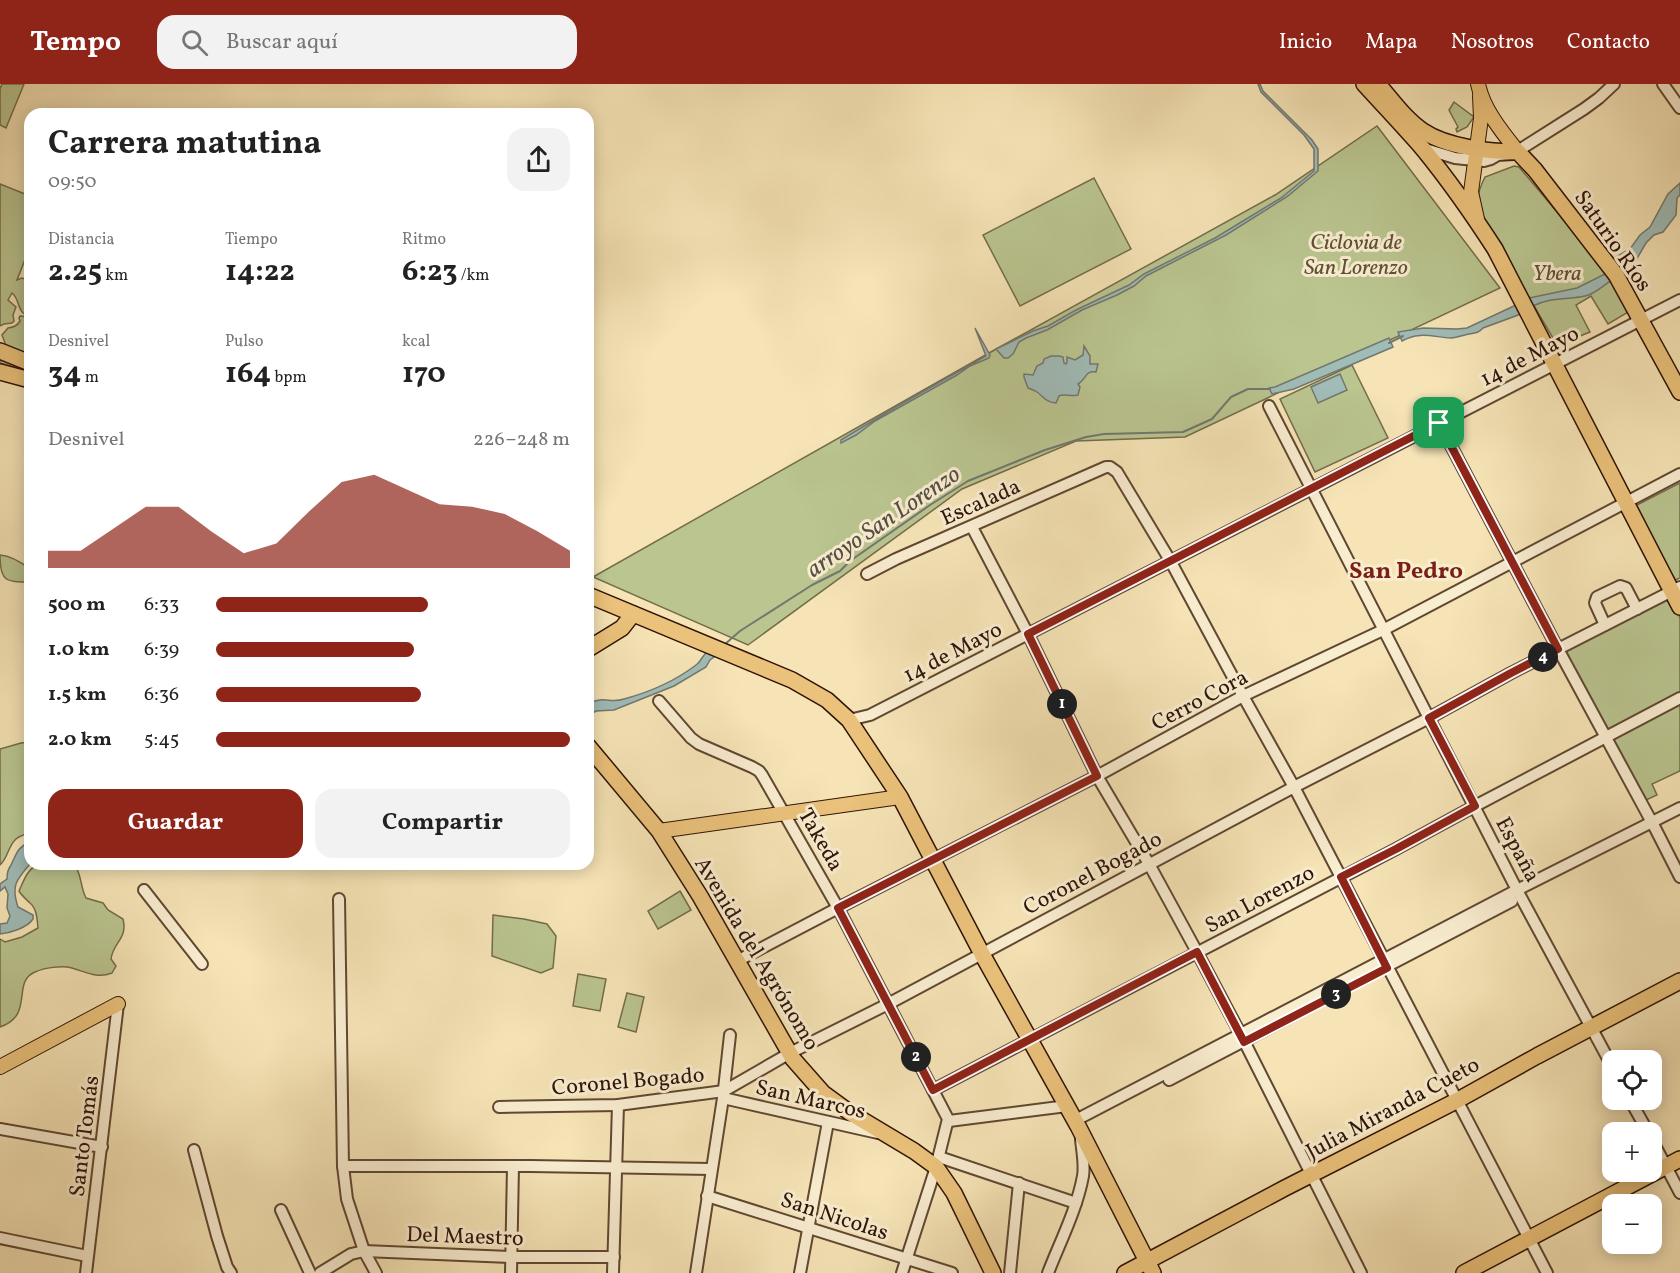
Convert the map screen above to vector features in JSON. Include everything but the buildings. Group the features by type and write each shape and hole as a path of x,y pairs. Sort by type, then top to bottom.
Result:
{"highway":[{"path":"1364,84 1422,148 1478,222 1495,249 1625,503 1676,589 1680,607"},
{"path":"1378,84 1423,131 1476,154 1518,152"},
{"name":"Saturio Ríos","path":"1518,152 1535,170 1610,266 1680,392"},
{"path":"0,351 24,361"},
{"path":"0,372 24,378"},
{"path":"594,598 812,690 849,720 898,794 982,954 1067,1106 1150,1268"},
{"path":"594,645 622,628 633,614"},
{"name":"Avenida del Agrónomo","path":"594,753 659,831 700,896 793,1059 823,1093 849,1112 937,1162 993,1273"},
{"name":"Julia Miranda Cueto","path":"1125,1273 1150,1268 1310,1175 1458,1100 1680,981"},
{"path":"1464,1273 1680,1159"}],"main road":[{"path":"1479,90 1499,126 1518,152"},
{"path":"1478,222 1471,192 1481,118 1479,90"},
{"path":"1450,143 1469,135 1481,118"},
{"path":"659,831 782,810 898,794"},
{"path":"0,1067 118,1005"}],"street":[{"path":"1518,152 1584,109 1614,84"},
{"path":"1663,84 1680,108"},
{"path":"1422,148 1455,158 1476,154"},
{"name":"14 de Mayo","path":"849,720 870,715 1680,300"},
{"name":"España","path":"1269,406 1383,630 1604,1050"},
{"path":"1439,423 1654,825 1680,878"},
{"name":"Escalada","path":"867,574 896,559 1106,467 1117,472 1171,562"},
{"name":"Cerro Cora","path":"737,961 1097,776 1243,696 1383,630 1680,474"},
{"path":"972,526 1097,776 1149,864 1243,1038 1361,1273"},
{"path":"1171,562 1294,787 1547,1273"},
{"path":"1605,625 1595,603 1597,597 1620,586 1626,588 1637,609"},
{"name":"Coronel Bogado","path":"499,1107 618,1105 723,1094 790,1053 888,1004 1511,673 1676,589"},
{"name":"San Lorenzo","path":"933,1090 1680,698"},
{"name":"Takeda","path":"659,701 699,744 759,771 838,908 949,1121"},
{"path":"1654,825 1680,808"},
{"path":"1048,1273 1076,1203 1083,1176 1084,1165 1077,1126 1520,893 1654,825 1680,815"},
{"path":"144,890 202,964"},
{"path":"339,899 343,1166 347,1199 364,1251 376,1273"},
{"name":"Santo Tomás","path":"86,1273 118,1005"},
{"path":"696,1273 730,1035"},
{"name":"San Marcos","path":"723,1094 890,1136"},
{"path":"614,1273 618,1105"},
{"path":"902,1273 949,1121 1067,1106"},
{"path":"800,1273 828,1122"},
{"path":"0,1129 102,1147"},
{"path":"194,1150 217,1236 231,1273"},
{"path":"1662,1159 1680,1193"},
{"path":"937,1162 1018,1183 1076,1203"},
{"path":"343,1166 711,1169"},
{"path":"512,1273 513,1166"},
{"path":"1010,1273 1018,1183"},
{"name":"San Nicolas","path":"707,1196 952,1273"},
{"path":"280,1210 310,1273"},
{"path":"0,1239 87,1256"},
{"name":"Del Maestro","path":"320,1273 351,1254 364,1251 512,1257 614,1257"}],"green space":[{"path":"2,84 24,84 6,128 0,125"},
{"path":"1454,102 1474,117 1467,127 1457,132 1458,127 1449,110"},
{"name":"Ciclovia de San Lorenzo","path":"1377,126 1500,288 1185,437 1076,441 962,489 748,645 594,577 989,353 1275,195"},
{"name":"Ybera","path":"1514,166 1519,167 1606,270 1630,311 1608,324 1591,296 1576,305 1590,332 1557,345 1483,219 1479,207 1479,193 1485,177"},
{"path":"1094,178 1131,249 1020,306 983,235"},
{"path":"0,184 24,194 24,262 17,280 24,279 24,314 12,293 8,300 16,307 13,315 14,321 0,326"},
{"path":"24,316 24,370 0,363 0,359 15,365 4,352 5,343 2,335 8,328 18,324 19,318"},
{"path":"1352,365 1388,438 1315,472 1280,399"},
{"path":"1680,483 1680,578 1673,581 1635,506"},
{"path":"0,555 16,560 24,565 24,582 6,578 1,570"},
{"path":"1669,597 1680,618 1680,694 1605,731 1563,651"},
{"path":"1680,698 1680,771 1652,784 1657,795 1646,800 1611,735"},
{"path":"24,743 24,835 13,842 0,865 0,749"},
{"path":"30,870 77,870 86,898 103,903 108,910 123,919 124,931 112,953 111,959 116,966 112,973 92,974 63,967 35,972 24,983 17,1015 11,1022 0,1027 0,939 5,942 22,937 38,928 34,908 19,891"},
{"path":"680,891 691,910 658,929 648,911"},
{"path":"493,915 547,924 556,936 553,968 541,973 492,956"},
{"path":"578,974 606,979 600,1011 573,1006"},
{"path":"627,993 644,997 636,1032 618,1027"}],"water":[{"path":"1258,84 1312,140 1318,149 1318,171 1288,196 1226,235 1146,276 1117,295 1026,338 1019,342 1013,354 1004,358 996,349 1048,326 1129,285 1144,274 1215,238 1281,198 1314,171 1314,149 1304,135 1261,92"},
{"path":"1680,183 1676,215 1663,232 1654,235 1646,243 1635,262 1623,267 1616,257 1630,249 1640,235 1650,227 1668,194"},
{"path":"1609,272 1614,279 1589,295 1545,301 1533,306 1529,298 1577,288"},
{"path":"1516,305 1521,314 1477,332 1456,337 1420,335 1402,341 1398,332 1423,328 1467,328"},
{"path":"975,328 990,355 989,358 970,366 841,443 841,440 889,411 986,356"},
{"path":"1389,338 1393,347 1294,389 1272,394 1269,388 1275,387"},
{"path":"1084,346 1090,356 1090,364 1098,364 1096,372 1088,374 1078,384 1080,387 1078,395 1061,395 1056,403 1028,388 1024,374 1033,375 1037,366 1043,363 1044,359 1059,356 1063,357 1066,364 1067,357 1075,360 1083,355"},
{"path":"1340,374 1347,390 1318,403 1311,387"},
{"path":"708,651 717,655 706,667 674,686 614,710 594,712 594,701 619,700 662,685 696,665"},
{"path":"24,846 25,870 18,879 15,894 18,907 33,915 33,919 23,927 0,934 0,924 7,923 10,916 7,908 8,894 5,887 0,891 0,884 7,879 8,870"}],"waterway":[{"name":"arroyo San Lorenzo","path":"1389,343 1403,336"},
{"name":"arroyo San Lorenzo","path":"724,645 740,631 812,585 840,571 850,561 968,481 1045,450 1086,437 1104,434 1183,432 1212,419 1231,397 1248,389 1270,389"}],"district":[{"name":"San Pedro","path":"1406,570"}],"route":[{"path":"1439,423 1558,649 1429,718 1475,806 1341,877 1387,968 1244,1042 1197,952 933,1090 838,908 1097,776 1028,634 1439,423"}]}
